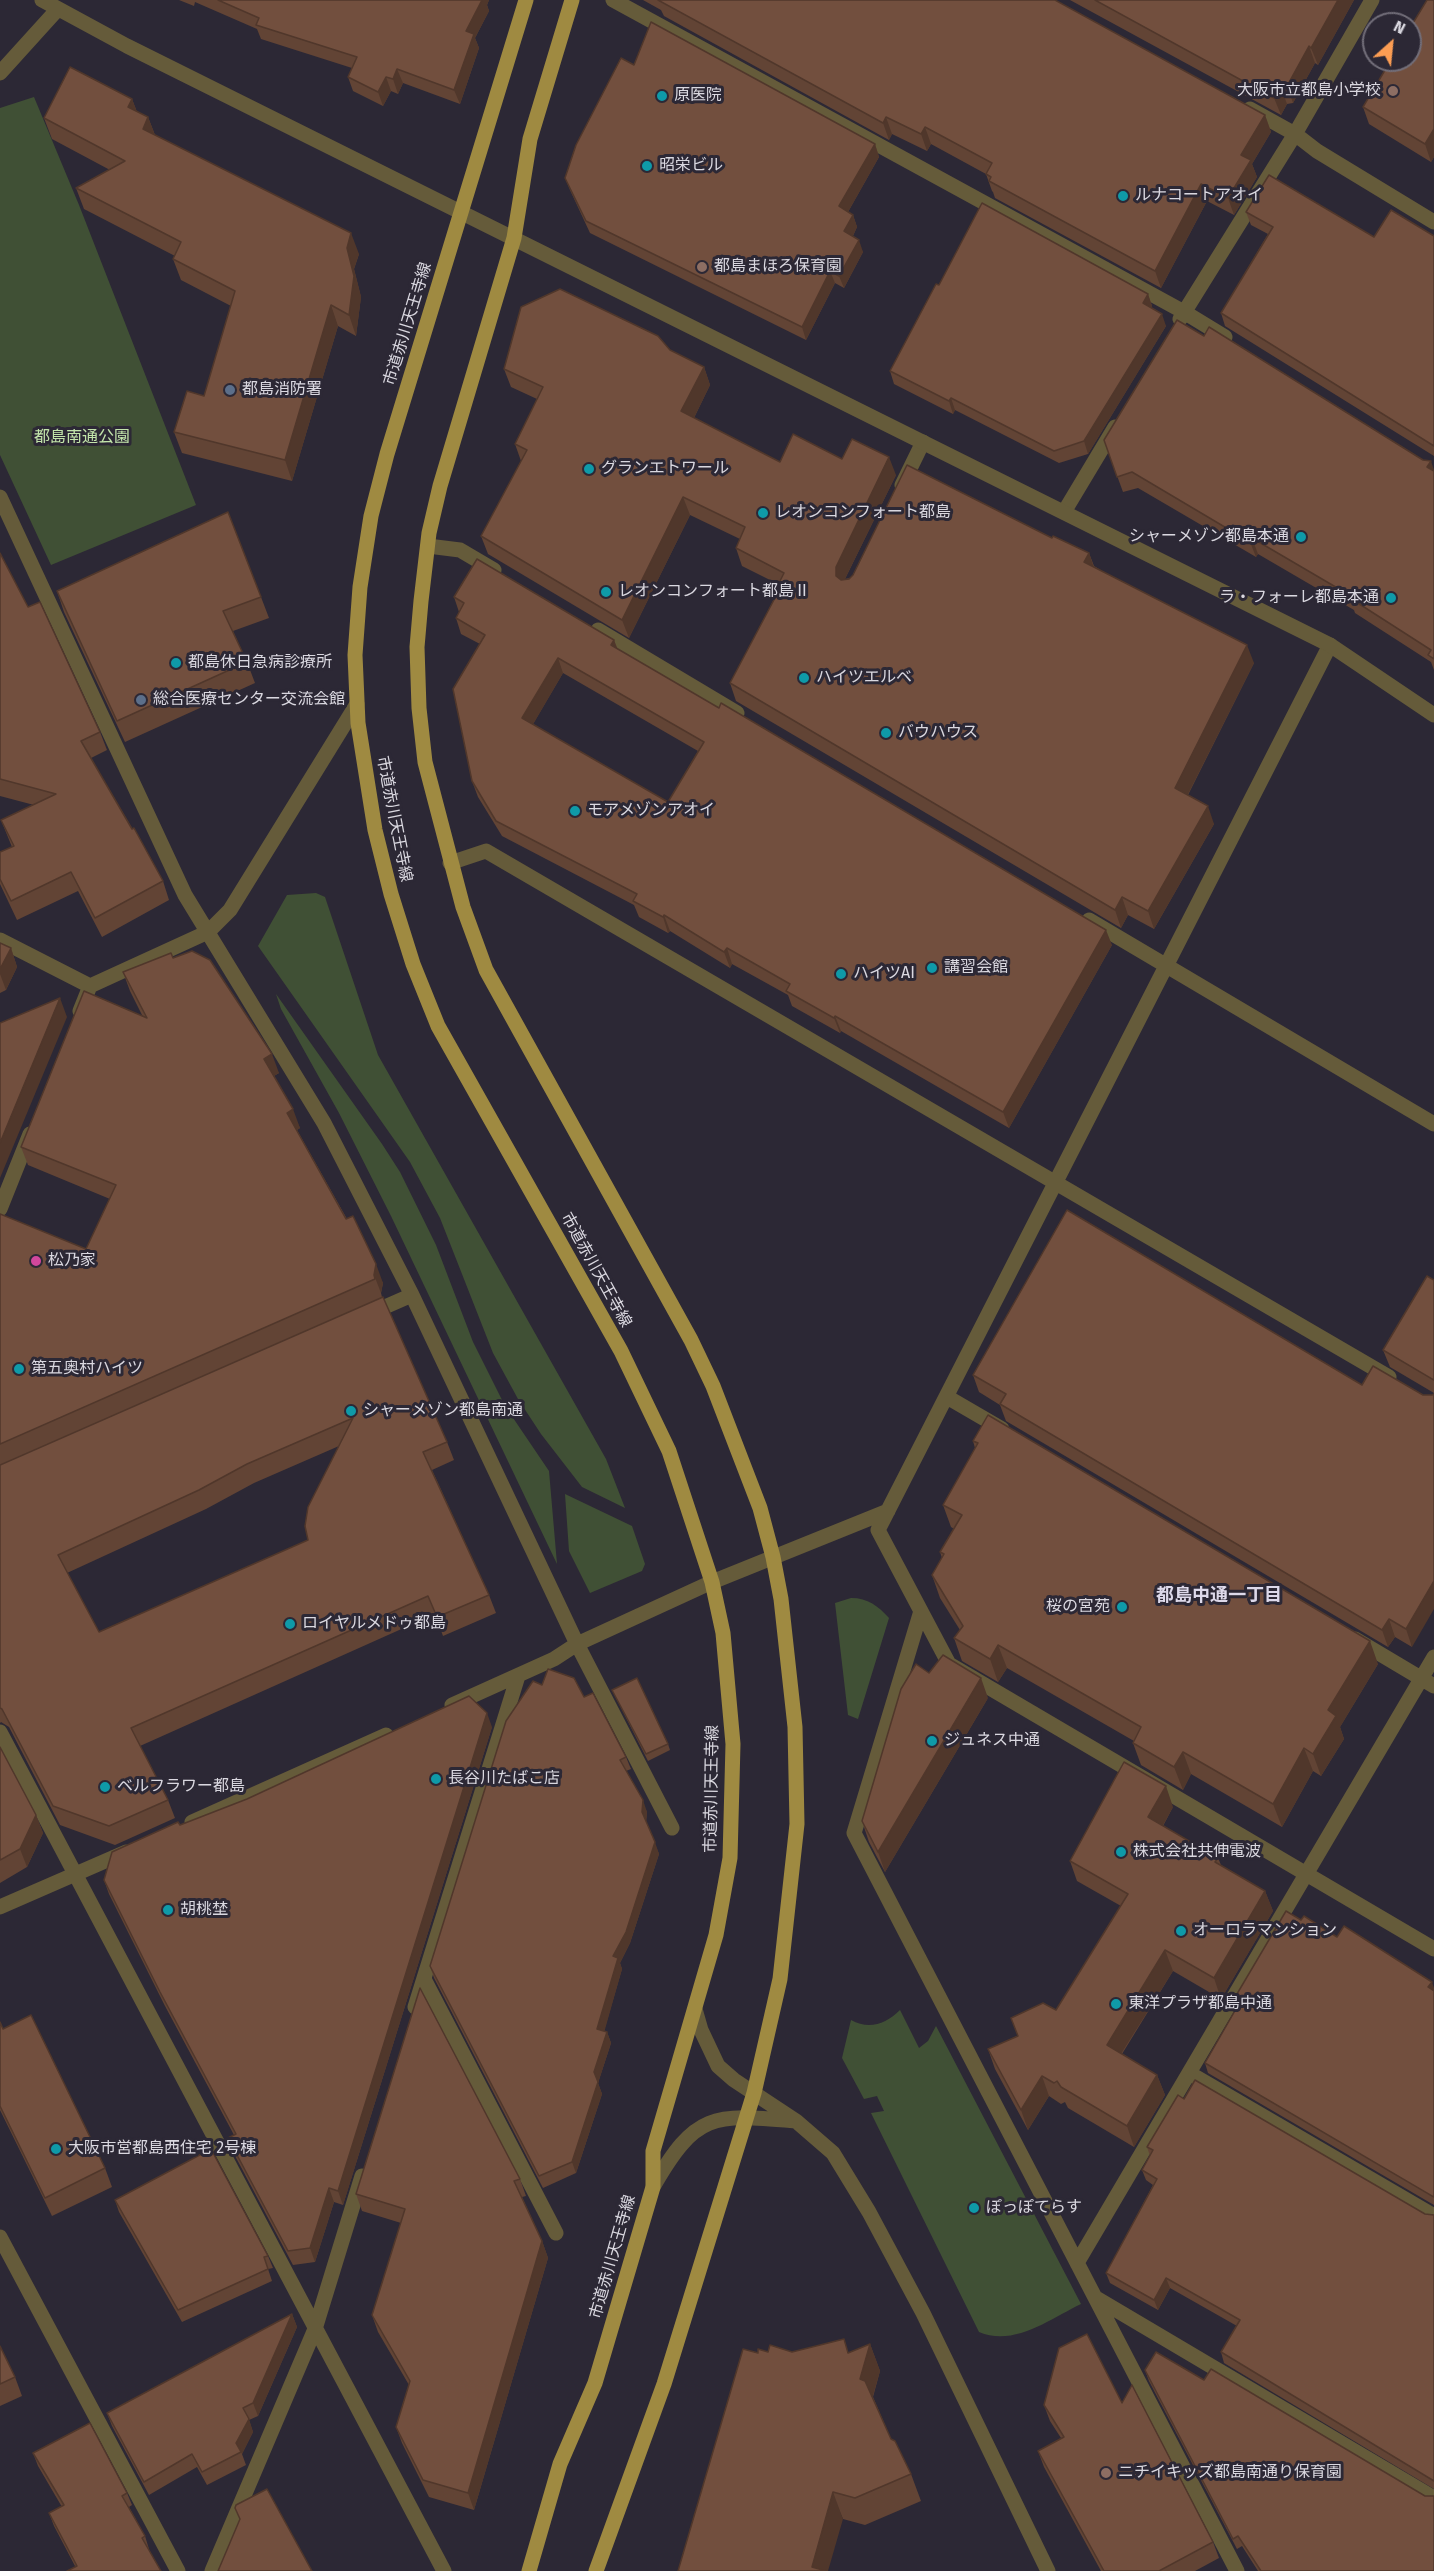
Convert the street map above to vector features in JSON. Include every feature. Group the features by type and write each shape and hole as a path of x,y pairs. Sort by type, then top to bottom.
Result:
{"main road":[{"name":"市道赤川天王寺線","path":"526,0 387,454 371,516 360,587 355,654 358,723 375,830 391,894 413,964 438,1026 621,1351 669,1451 712,1582 723,1633 733,1744 729,1858 716,1935 653,2151 652,2187 596,2383 560,2464 530,2571"},
{"path":"572,0 530,139 514,238 440,486 428,546 417,647 419,708 425,762 450,864 486,970 681,1323 713,1386 760,1508 782,1599 798,1775 796,1824 780,1979 754,2093 664,2384 596,2571"}],"street":[{"path":"42,0 61,5 461,212 1330,645 1434,716"},
{"path":"613,0 1185,312 1241,347"},
{"path":"1172,333 1295,134 1372,0"},
{"path":"0,74 61,5"},
{"path":"1239,103 1295,134 1317,151 1434,222"},
{"path":"1064,512 1123,414"},
{"path":"896,499 923,442"},
{"path":"0,497 185,895 324,1123 411,1295 577,1644 672,1828"},
{"path":"428,546 460,550 506,577"},
{"path":"588,625 752,721"},
{"path":"1330,645 878,1530 949,1664 1434,1949"},
{"path":"73,1028 90,986 208,932 230,910 357,704"},
{"path":"450,864 486,851 1403,1386"},
{"path":"1079,914 1434,1124"},
{"path":"0,940 90,986"},
{"path":"0,1209 34,1124"},
{"path":"356,1319 411,1295"},
{"path":"947,1397 1012,1435"},
{"path":"442,1710 554,1659 577,1644 712,1582 888,1511"},
{"path":"921,1611 854,1833 1237,2571"},
{"path":"1337,1629 1428,1682"},
{"path":"1077,2263 1306,1874 1428,1682 1434,1658"},
{"path":"410,2024 518,1676"},
{"path":"182,1826 399,1730"},
{"path":"0,1732 444,2571"},
{"path":"0,1907 139,1846"},
{"path":"424,1979 556,2233"},
{"path":"695,2009 701,2030 718,2066 796,2121 833,2153 923,2313 1048,2571"},
{"path":"1189,2073 1434,2216"},
{"path":"652,2187 670,2156 699,2126 717,2120 746,2117 796,2121"},
{"path":"212,2571 315,2329 368,2158"},
{"path":"0,2237 177,2571"},
{"path":"1096,2298 1434,2498"}],"green space":[{"name":"都島南通公園","path":"34,97 79,205 196,505 51,565 0,455 0,108"},
{"path":"316,893 325,897 378,1055 606,1459 625,1508 582,1487 541,1434 518,1399 493,1353 440,1218 410,1162 258,946 287,895"},
{"path":"276,994 400,1172 436,1245 473,1342 505,1406 549,1471 557,1564 391,1216 339,1113 281,1009"},
{"path":"565,1494 632,1526 645,1564 642,1571 590,1593 569,1551"},
{"path":"851,1598 863,1599 889,1618 858,1719 848,1715 835,1603"},
{"name":"ぽっぽてらす","path":"900,2010 919,2048 928,2041 936,2026 1081,2304 1018,2334 992,2336 979,2332 871,2113 884,2111 877,2096 864,2099 842,2058 851,2020 864,2025 877,2024 889,2019"}],"building":[{"path":"218,0 482,0 466,31 474,34 454,90 397,69 393,79 386,77 378,92 348,77 357,57 256,25 259,18"},
{"path":"658,0 1055,0 1265,115 1241,155 1251,160 1228,198 1201,184 1155,271 989,181 991,177 986,174 992,163 925,127 921,134 886,117 883,123"},
{"path":"1095,0 1338,0 1287,86 1281,87 1274,98"},
{"path":"1427,0 1434,0 1434,129 1425,144 1363,107 1384,72 1422,72 1422,12 1420,12"},
{"path":"651,22 875,144 839,206 853,215 844,231 859,240 839,276 830,271 802,327 586,221 565,178 576,145 621,58 634,65"},
{"path":"70,67 132,99 128,107 148,117 143,129 351,233 347,248 354,276 349,315 331,305 285,460 174,432 187,391 204,396 235,291 173,259 181,242 76,188 125,161 44,118"},
{"path":"1269,175 1374,237 1391,210 1434,236 1434,446 1221,313 1273,227 1246,212"},
{"path":"982,203 1148,294 1143,303 1162,314 1084,441 1054,451 951,398 949,401 890,371"},
{"path":"560,289 658,336 670,350 704,367 681,411 780,462 793,434 842,459 852,439 889,457 836,567 836,576 841,580 849,579 853,575 907,465 1052,538 1053,536 1089,553 1084,562 1247,645 1175,788 1208,806 1148,911 1122,897 1115,910 730,683 776,596 773,595 784,573 736,548 745,527 683,497 622,620 481,536 527,450 515,444 543,387 504,369 521,307"},
{"path":"1177,320 1204,336 1209,327 1423,460 1431,461 1427,467 1434,471 1434,659 1428,655 1431,650 1350,598 1351,596 1252,538 1250,542 1132,472 1117,477 1104,440"},
{"name":"都島休日急病診療所","path":"228,512 261,597 223,611 247,662 117,721 57,591"},
{"path":"0,553 28,607 40,602 100,732 81,741 163,881 95,918 71,872 11,901 0,879 0,852 14,846 1,820 56,794 0,779"},
{"path":"477,559 614,640 611,645 719,708 721,703 1106,930 1003,1112 835,1016 834,1018 786,991 790,984 727,948 724,952 664,915 663,917 633,901 637,894 496,821 472,781 453,689 485,635 456,618 464,603 454,597","holes":["558,658 704,742 668,802 522,718"]},
{"path":"0,943 11,948 0,969"},
{"path":"192,951 210,960 272,1054 264,1059 293,1109 287,1113 346,1219 353,1216 376,1264 375,1279 0,1444 0,1214 86,1249 116,1185 21,1147 84,991 147,1018 123,972 171,953 173,958"},
{"path":"60,998 0,1143 0,1023"},
{"path":"1067,1210 1362,1385 1373,1366 1423,1395 1434,1394 1434,1581 1406,1629 1389,1619 1382,1630 1000,1404 1006,1394 973,1375"},
{"path":"1427,1276 1434,1280 1434,1380 1383,1350"},
{"path":"383,1297 447,1442 423,1452 489,1595 437,1617 428,1596 131,1728 168,1800 109,1826 53,1806 0,1708 0,1465","holes":["353,1418 308,1507 305,1526 308,1540 99,1632 58,1555 199,1490 247,1464"]},
{"name":"桜の宮苑","path":"988,1415 1370,1641 1328,1710 1336,1716 1313,1754 1304,1748 1273,1804 1183,1752 1174,1767 1133,1743 1141,1727 998,1645 990,1659 954,1638 963,1626 932,1575 944,1554 940,1552 962,1515 943,1505 978,1443 973,1441"},
{"path":"943,1655 981,1678 878,1852 862,1821 901,1689 916,1664 929,1673"},
{"path":"548,1669 574,1678 584,1697 593,1693 626,1757 620,1760 643,1800 642,1812 655,1842 626,1932 613,1956 618,1958 597,2029 607,2032 594,2072 598,2082 572,2162 539,2176 430,1966 506,1721 533,1681 542,1685"},
{"path":"637,1678 668,1744 646,1754 612,1690"},
{"path":"469,1696 487,1713 338,2191 329,2188 310,2248 288,2251 228,2138 236,2134 160,1992 104,1880 112,1852 178,1822 180,1825 247,1799"},
{"path":"0,1747 36,1815 20,1849 0,1860"},
{"path":"1124,1762 1166,1786 1148,1817 1218,1858 1215,1862 1265,1891 1214,1978 1165,1950 1107,2045 1157,2075 1127,2126 1061,2087 1057,2081 1054,2083 1042,2076 1021,2110 988,2049 1018,2036 1011,2018 1043,2003 1056,2010 1128,1894 1070,1861"},
{"path":"1286,1911 1301,1920 1304,1916 1337,1937 1344,1926 1432,1982 1428,1987 1434,1991 1434,2197 1205,2063 1240,2002 1234,1999"},
{"path":"420,1988 520,2179 514,2181 542,2241 468,2493 423,2480 396,2427 410,2381 372,2315 405,2209 356,2194"},
{"name":"大阪市営都島西住宅 2号棟","path":"31,2015 105,2168 45,2198 0,2106 0,2022 3,2029"},
{"path":"1195,2080 1425,2214 1434,2215 1434,2481 1221,2352 1240,2320 1166,2278 1154,2300 1106,2273 1157,2179 1142,2170 1153,2150 1147,2147 1178,2095 1184,2099"},
{"path":"211,2149 268,2256 264,2257 268,2269 178,2310 115,2200"},
{"path":"292,2314 253,2403 243,2408 249,2419 236,2443 241,2452 202,2472 192,2454 144,2482 107,2413"},
{"name":"ニチイキッズ都島南通り保育園","path":"1087,2334 1122,2403 1132,2385 1213,2542 1159,2571 1104,2571 1038,2451 1064,2437 1044,2405 1059,2348"},
{"path":"844,2339 848,2353 870,2344 860,2379 865,2381 891,2439 895,2441 911,2474 855,2498 833,2492 812,2567 826,2571 678,2571 743,2349 758,2353 758,2349 768,2352 770,2345 792,2352"},
{"path":"0,2346 15,2377 0,2384"},
{"path":"1156,2352 1204,2380 1211,2369 1425,2496 1434,2496 1434,2571 1261,2571 1238,2536 1233,2539 1145,2370"},
{"path":"90,2423 127,2493 122,2496 145,2536 142,2538 161,2571 67,2571 77,2566 49,2513 64,2505 33,2453"},
{"path":"267,2489 312,2571 218,2571 240,2519 236,2505"}],"place":[{"name":"大阪市立都島小学校","path":"1393,91"},
{"name":"原医院","path":"662,96"},
{"name":"昭栄ビル","path":"647,166"},
{"name":"ルナコートアオイ","path":"1123,196"},
{"name":"都島まほろ保育園","path":"702,267"},
{"name":"都島消防署","path":"230,390"},
{"name":"グランエトワール","path":"589,469"},
{"name":"レオンコンフォート都島","path":"763,513"},
{"name":"シャーメゾン都島本通","path":"1301,537"},
{"name":"レオンコンフォート都島Ⅱ","path":"606,592"},
{"name":"ラ・フォーレ都島本通","path":"1391,598"},
{"name":"都島休日急病診療所","path":"176,663"},
{"name":"ハイツエルベ","path":"804,678"},
{"name":"総合医療センター交流会館","path":"141,700"},
{"name":"バウハウス","path":"886,733"},
{"name":"モアメゾンアオイ","path":"575,811"},
{"name":"講習会館","path":"932,968"},
{"name":"ハイツAI","path":"841,974"},
{"name":"松乃家","path":"36,1261"},
{"name":"第五奥村ハイツ","path":"19,1369"},
{"name":"シャーメゾン都島南通","path":"351,1411"},
{"name":"桜の宮苑","path":"1122,1607"},
{"name":"ロイヤルメドゥ都島","path":"290,1624"},
{"name":"ジュネス中通","path":"932,1741"},
{"name":"長谷川たばこ店","path":"436,1779"},
{"name":"ベルフラワー都島","path":"105,1787"},
{"name":"株式会社共伸電波","path":"1121,1852"},
{"name":"胡桃埜","path":"168,1910"},
{"name":"オーロラマンション","path":"1181,1931"},
{"name":"東洋プラザ都島中通","path":"1116,2004"},
{"name":"大阪市営都島西住宅 2号棟","path":"56,2149"},
{"name":"ぽっぽてらす","path":"974,2208"},
{"name":"ニチイキッズ都島南通り保育園","path":"1106,2473"}],"district":[{"name":"都島中通一丁目","path":"1219,1596"}]}
